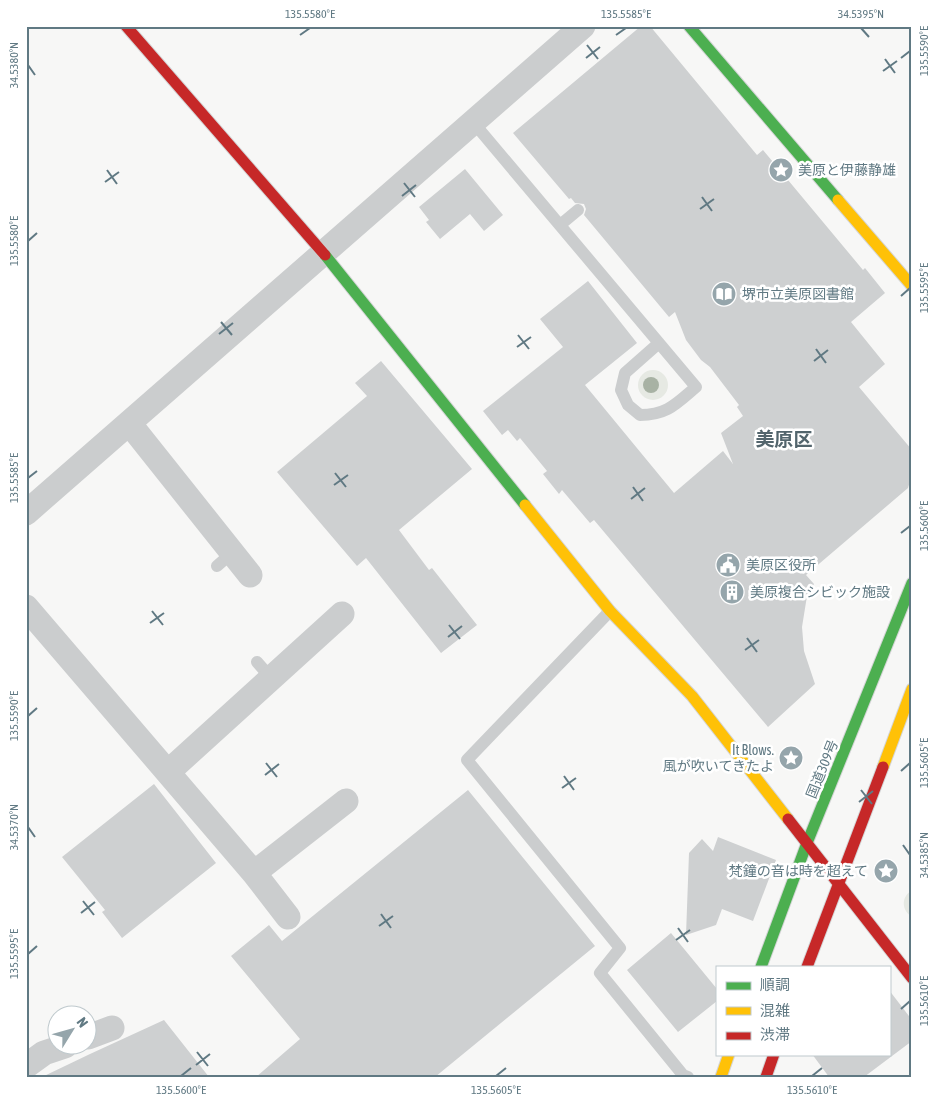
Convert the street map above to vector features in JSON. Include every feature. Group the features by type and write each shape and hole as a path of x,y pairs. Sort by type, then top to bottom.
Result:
{"main road":[{"path":"126,26 323,253 610,612 692,696 912,978"},
{"path":"690,26 912,286"},
{"name":"国道309号","path":"761,966 807,843 912,583"},
{"path":"807,966 912,689"},
{"path":"721,1077 728,1056"},
{"path":"766,1077 773,1056"}],"street":[{"path":"26,513 582,26"},
{"path":"129,423 225,559 250,575"},
{"path":"26,607 254,873 288,917"},
{"path":"168,772 264,670 342,614"},
{"path":"254,873 346,801"},
{"path":"98,1033 112,1028"},
{"path":"26,1066 48,1052"}],"lane":[{"path":"473,122 560,226 659,343 696,387 670,409 657,415 640,415 628,405 620,390 625,373 659,343"},
{"path":"560,226 578,210"},
{"path":"610,612 467,760 620,948 600,973 683,1075 688,1077"}],"shaded area":[{"path":"653,370 664,374 668,385 664,396 653,400 642,396 638,385 642,374"},
{"path":"912,890 912,917 904,907 904,900"}],"building":[{"path":"641,26 650,26 757,155 763,150 863,270 865,268 885,293 851,322 885,364 859,387 912,450 912,475 908,488 806,575 814,584 807,596 802,627 804,651 815,684 768,727 594,520 590,523 562,490 559,494 543,474 547,471 520,438 517,441 508,430 502,435 483,411 563,347 540,319 588,281 637,343 585,385 674,493 723,451 733,464 721,433 743,416 737,407 739,405 710,367 701,360 686,340 675,312 669,317 584,215 586,209 584,204 575,203 571,198 569,199 513,133"},
{"path":"465,169 503,215 484,231 470,214 440,239 426,222 429,220 419,207"},
{"path":"381,361 472,469 399,530 429,570 432,568 477,625 441,653 366,558 357,566 277,472 367,396 355,383"},
{"path":"154,784 216,863 122,938 102,912 105,910 62,857"},
{"path":"468,790 595,946 435,1077 256,1077 300,1039 231,956 269,925 282,941"},
{"path":"718,837 776,860 753,921 722,909 716,925 686,935 689,853 702,839 713,851"},
{"path":"671,933 716,988 716,1002 678,1032 627,970"},
{"path":"890,991 912,1020 912,1041 864,1077 829,1077 813,1056 890,1056"},
{"path":"164,1020 209,1077 42,1077 86,1056 98,1056 98,1050"}],"traffic: fast":[{"path":"689,26 838,200"},
{"path":"325,255 525,505"},
{"path":"761,966 807,843 912,583"}],"traffic: slow":[{"path":"838,200 912,286"},
{"path":"525,505 610,611 692,696 788,819"},
{"path":"883,767 912,689"},
{"path":"721,1077 728,1056"}],"traffic: jam":[{"path":"126,26 325,255"},
{"path":"807,966 883,767"},
{"path":"788,819 912,978"},
{"path":"766,1077 773,1056"}],"place":[{"name":"美原と伊藤静雄","path":"781,170"},
{"name":"堺市立美原図書館","path":"724,294"},
{"name":"美原区役所","path":"728,565"},
{"name":"美原複合シビック施設","path":"732,592"},
{"name":"It Blows. 風が吹いてきたよ","path":"791,758"},
{"name":"梵鐘の音は時を超えて","path":"886,871"}],"district":[{"name":"美原区","path":"784,439"}]}
